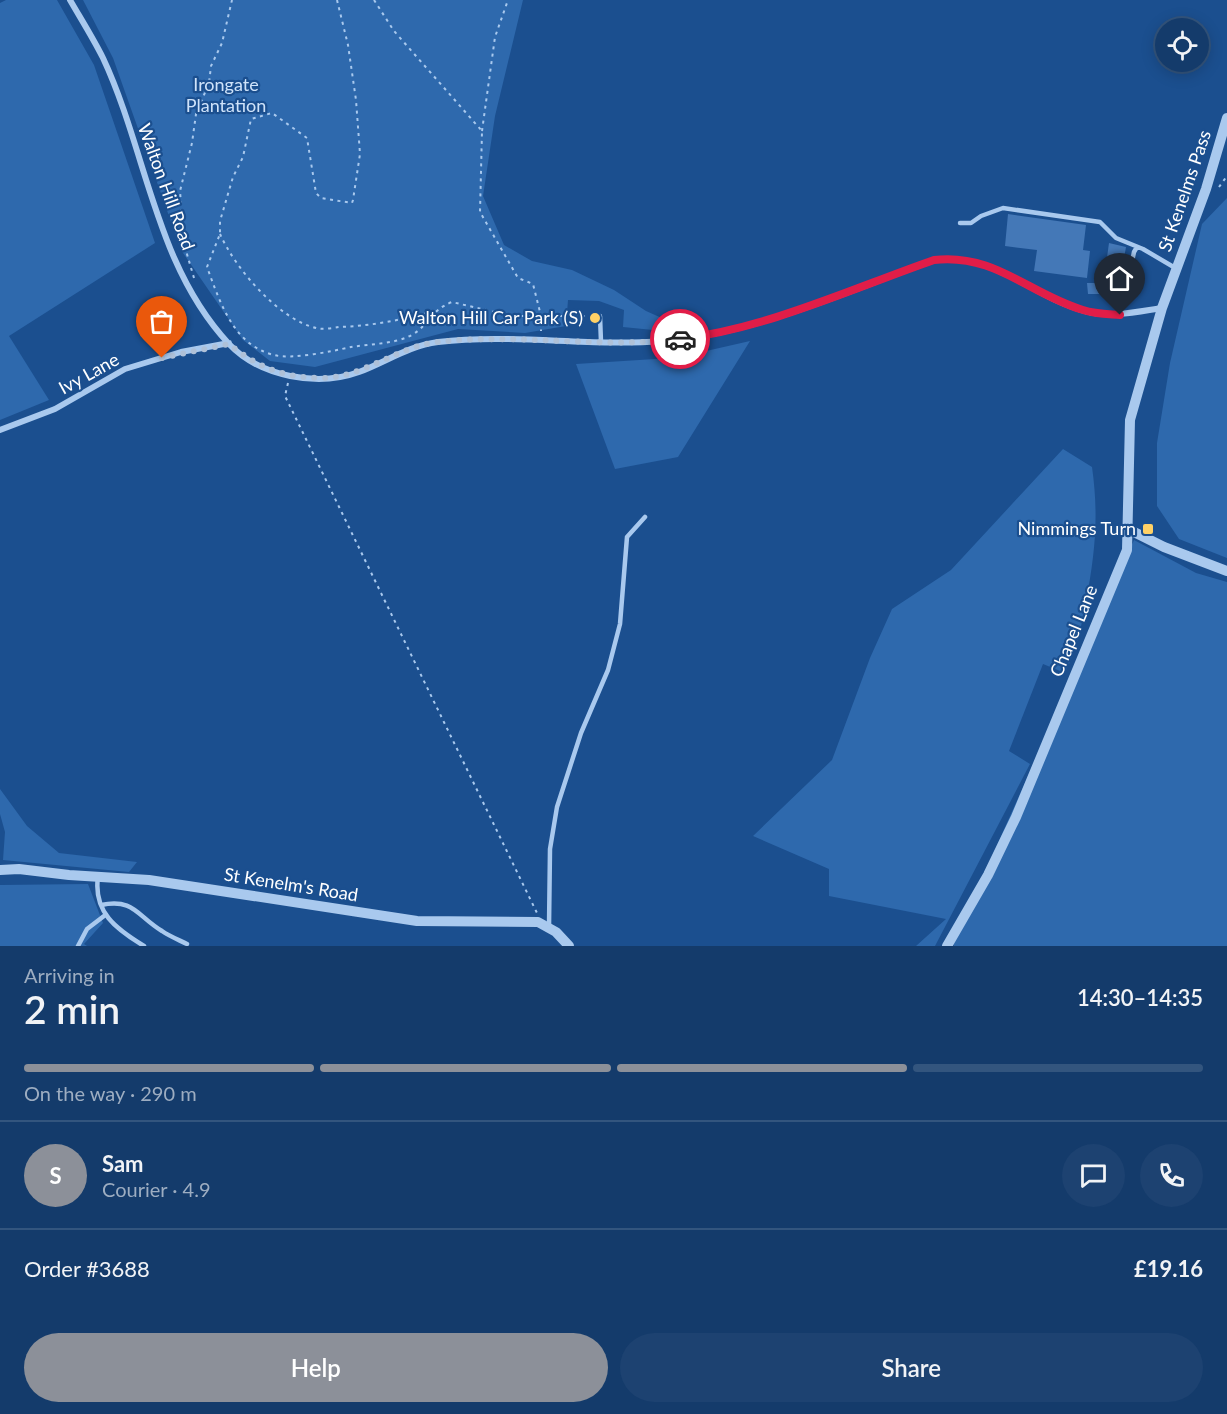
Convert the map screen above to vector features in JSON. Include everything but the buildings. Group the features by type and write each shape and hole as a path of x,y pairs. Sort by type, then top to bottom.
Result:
{"street":[{"name":"Walton Hill Road","path":"70,0 103,59 173,256 198,300 229,344 255,364 272,371 320,378 341,377 361,371 389,357 436,342 541,339 601,342 660,341 711,335 760,322 934,260 955,257 981,263 1084,311 1120,315 1162,308"},
{"name":"St Kenelms Pass","path":"1162,308 1206,189 1227,118"},
{"name":"Chapel Lane","path":"947,946 988,875 1016,817 1127,550 1130,420 1162,308"},
{"name":"Ivy Lane","path":"0,430 55,409 125,369 181,352 229,344"},
{"path":"1128,530 1164,547 1227,571"},
{"name":"St Kenelm's Road","path":"0,870 19,868 149,880 417,921 538,922 556,932 569,946"}],"lane":[{"path":"960,223 971,223 981,216 1003,208 1100,222 1116,238 1176,269"},
{"path":"1129,276 1137,247"},
{"path":"600,316 601,342"},
{"path":"549,927 550,849 558,807 581,733 608,670 620,624 627,537 645,517"},
{"path":"98,877 97,889 104,916 118,930 144,946"},
{"path":"101,905 118,902 133,907 161,931 187,944"},
{"path":"78,946 87,929 104,916"}],"path":[{"path":"196,283 184,244 180,191 192,143 196,114 209,83 211,66 222,43 232,0"},
{"path":"337,0 348,45 356,100 360,154 352,202 321,198 316,193 307,138 272,113 251,119 243,157 233,177 220,221 220,234 207,267 219,300 233,327 255,347 275,356 323,353 409,337 422,328 436,310"},
{"path":"374,0 394,31 482,131"},
{"path":"508,0 495,37 482,131 480,212 518,278 532,284 541,316 541,339"},
{"path":"220,234 228,252 254,283 284,313 316,328 368,326 436,310 452,302 511,316 600,316"},
{"path":"290,375 285,396 537,910 538,922"}],"green space":[{"path":"6,0 57,0 94,65 155,243 9,336 49,400 0,420 0,3"},
{"name":"Irongate Plantation","path":"83,0 523,0 495,116 483,196 504,245 532,261 572,270 614,290 646,311 664,319 653,330 623,327 624,310 599,301 568,300 566,326 525,333 458,329 315,367 270,361 243,340 181,250 113,58"},
{"path":"1227,198 1227,558 1179,539 1157,506 1157,443 1170,363 1202,224"},
{"path":"750,341 678,457 615,469 576,364 693,354"},
{"path":"1063,449 1092,467 1096,519 1092,567 1073,655 1065,673 1043,664 1009,751 1030,764 935,946 916,946 946,919 829,896 829,869 753,836 832,760 870,658 892,609 951,570"},
{"path":"1134,540 1196,573 1227,582 1227,946 954,946 953,943"},
{"path":"0,789 27,826 59,853 137,862 129,872 3,860 5,832 0,814"},
{"path":"88,884 103,923 84,944 87,946 0,946 0,885"}],"way so far":[{"path":"162,358 181,352 229,344 255,364 272,371 320,378 341,377 361,371 389,357 436,342 535,339 601,342 680,339"}],"place":[{"name":"Walton Hill Car Park (S)","path":"595,318"},
{"name":"Nimmings Turn","path":"1148,529"}],"route":[{"path":"680,339 711,335 760,322 934,260 955,257 981,263 1084,311 1120,315"}]}
